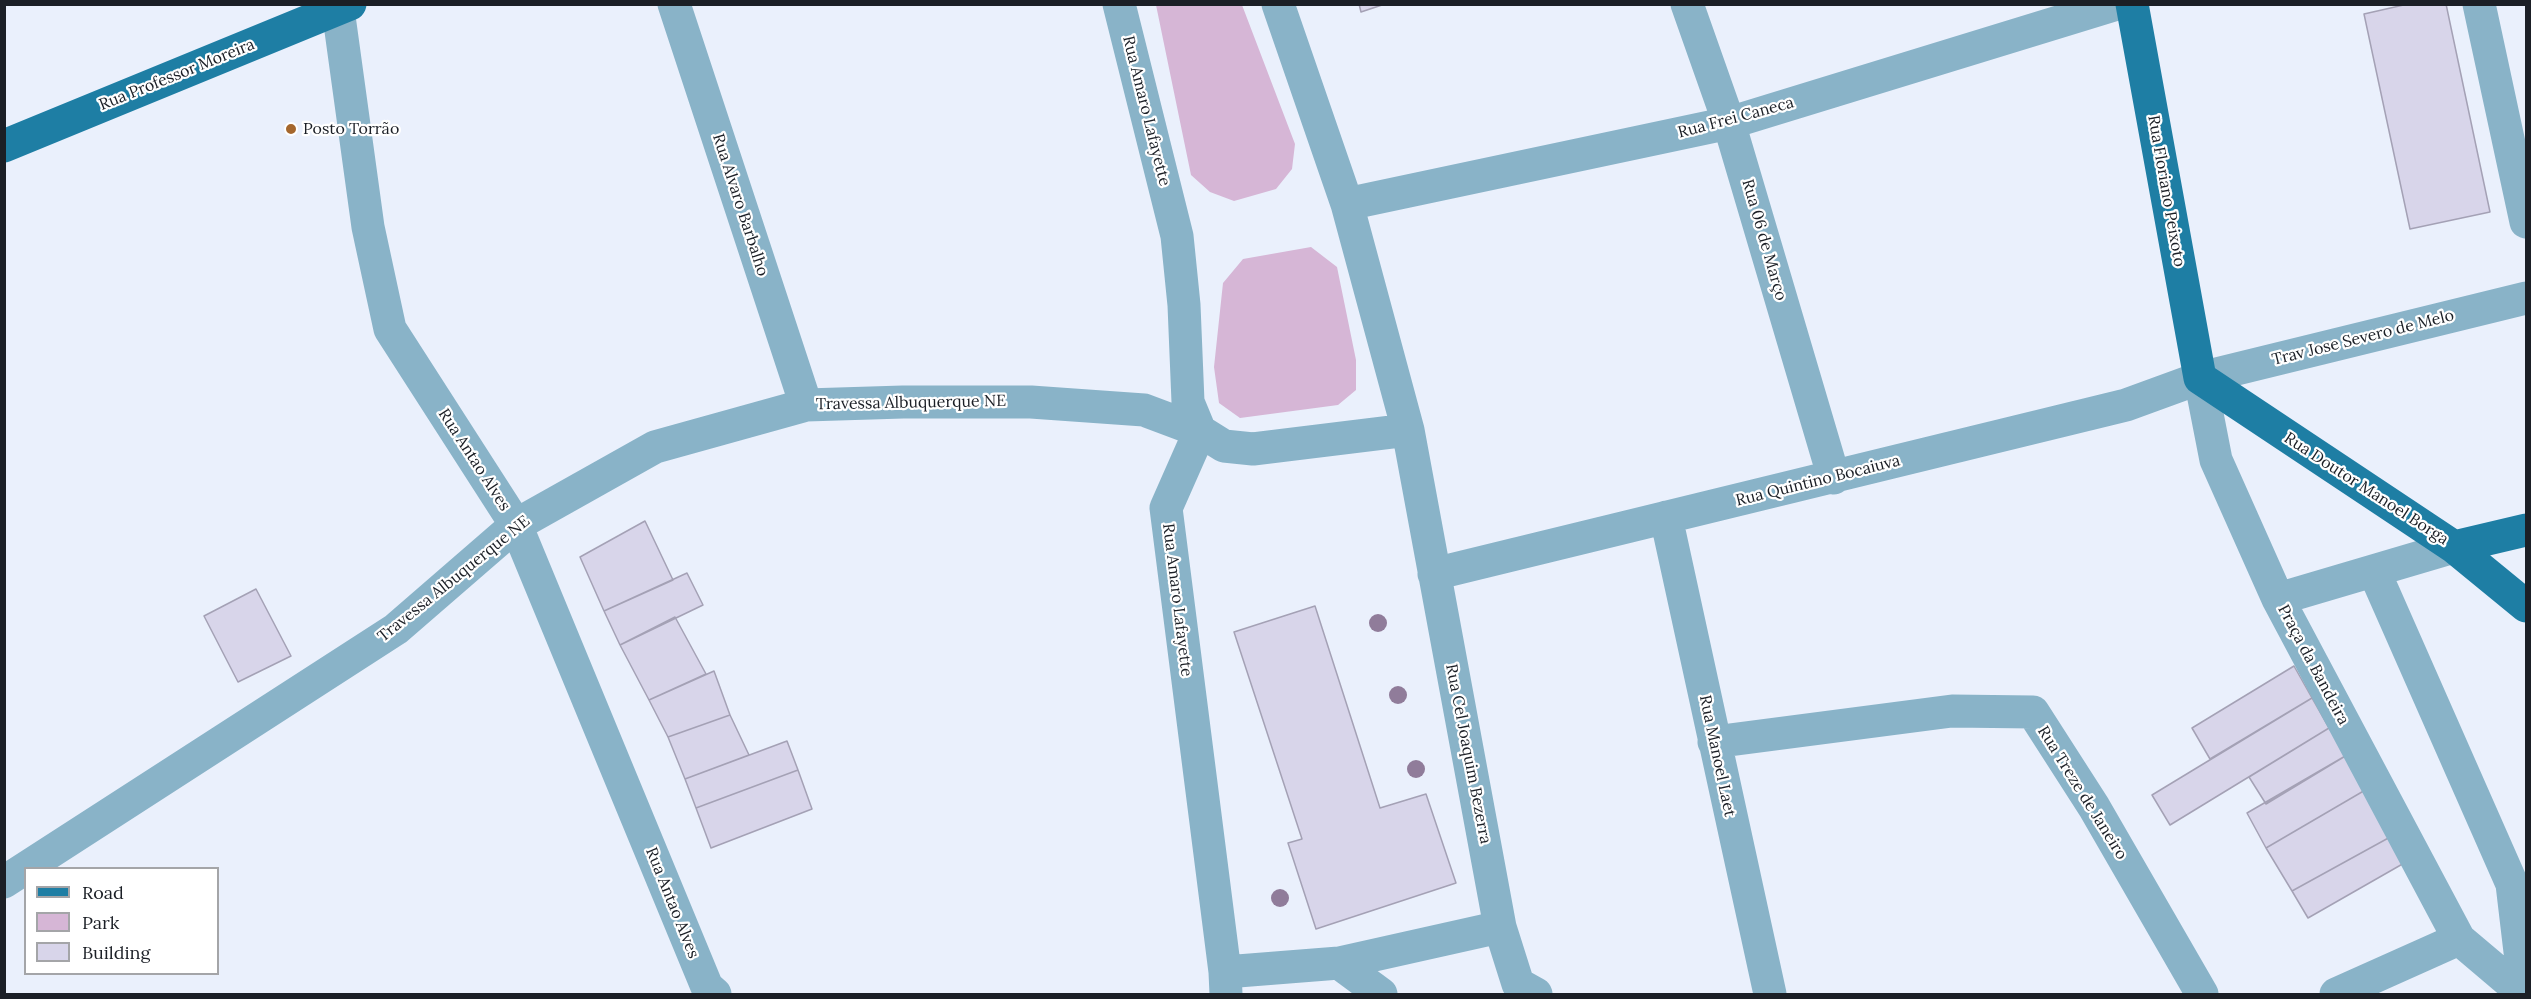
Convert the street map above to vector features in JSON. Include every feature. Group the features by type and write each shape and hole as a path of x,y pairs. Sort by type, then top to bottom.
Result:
{"main road":[{"name":"Rua Floriano Peixoto","path":"2132,4 2200,378"},
{"name":"Rua Professor Moreira","path":"4,146 344,7"},
{"name":"Rua Doutor Manoel Borga","path":"2200,378 2454,547 2526,606"},
{"path":"2454,547 2526,530"}],"street":[{"name":"Rua Alvaro Barbalho","path":"674,4 806,405"},
{"name":"Rua Amaro Lafayette","path":"1119,4 1177,236 1184,305 1188,402 1200,431 1166,508 1226,983"},
{"path":"1278,4 1347,204 1408,430"},
{"name":"Rua 06 de Março","path":"1687,4 1729,123 1834,478"},
{"name":"Rua Frei Caneca","path":"1347,204 1729,123 2117,4"},
{"path":"2479,4 2526,222"},
{"name":"Rua Antao Alves","path":"344,7 368,227 390,329 516,525 706,992"},
{"name":"Trav Jose Severo de Melo","path":"2200,378 2526,298"},
{"name":"Rua Quintino Bocaiuva","path":"1434,574 2126,405 2200,378"},
{"name":"Praça da Bandeira","path":"2200,378 2216,460 2278,599 2458,939"},
{"name":"Travessa Albuquerque NE","path":"27,867 396,629 516,525 655,447 806,405 1031,402 1144,410 1200,431 1224,446 1253,449 1408,430"},
{"name":"Rua Cel Joaquim Bezerra","path":"1408,430 1500,927 1518,984 1536,994"},
{"name":"Rua Manoel Laet","path":"1665,517 1770,994"},
{"path":"2278,599 2454,547"},
{"path":"2374,571 2512,884 2525,994"},
{"name":"Rua Treze de Janeiro","path":"1714,742 1952,711 2033,712 2094,807 2202,994"},
{"name":"Travessa Albuquerque NE","path":"4,882 24,869"},
{"path":"1226,983 1339,963 1500,927"},
{"path":"2336,994 2458,939 2525,994"},
{"path":"1339,963 1381,994"}],"green space":[{"path":"1156,5 1242,5 1295,144 1292,169 1276,189 1234,201 1210,192 1191,175"},
{"path":"1311,247 1337,267 1356,360 1356,390 1338,405 1240,418 1219,403 1214,367 1223,283 1243,259"}],"building":[{"path":"1359,4 1385,4 1361,12"},
{"path":"2408,4 2446,4 2490,212 2410,229 2364,14"},
{"path":"645,521 673,580 604,611 580,557"},
{"path":"687,573 703,605 620,645 604,611"},
{"path":"256,589 291,656 238,682 204,616"},
{"path":"1315,606 1380,808 1426,794 1456,883 1316,929 1288,843 1302,839 1234,632"},
{"path":"675,617 706,674 649,700 620,645"},
{"path":"2294,666 2312,698 2210,759 2192,728"},
{"path":"714,671 730,715 668,737 649,700"},
{"path":"2312,698 2329,728 2170,825 2152,795"},
{"path":"730,715 749,755 685,779 668,737"},
{"path":"2329,728 2347,755 2266,804 2249,777"},
{"path":"787,741 798,770 696,808 685,779"},
{"path":"2347,755 2367,789 2266,848 2247,813"},
{"path":"798,770 812,809 711,848 696,808"},
{"path":"2367,789 2392,836 2292,891 2266,848"},
{"path":"2392,836 2406,862 2308,918 2292,891"}],"place":[{"name":"Posto Torrão","path":"291,129"}]}
